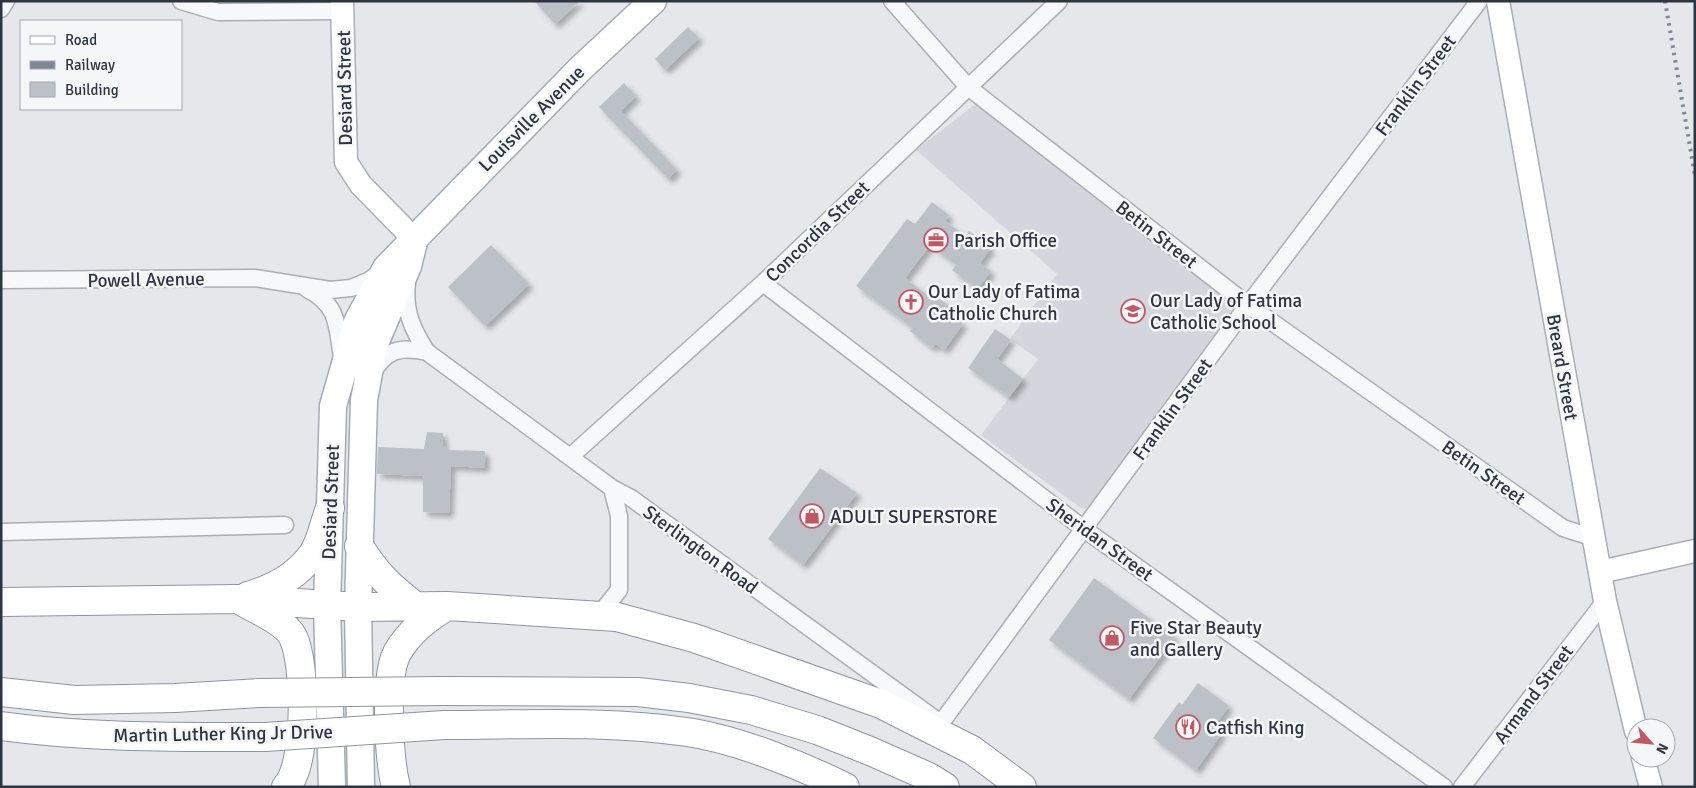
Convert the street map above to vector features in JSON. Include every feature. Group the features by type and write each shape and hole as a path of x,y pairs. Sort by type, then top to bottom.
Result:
{"highway":[{"path":"237,599 272,589 297,571 313,554 330,508"},
{"path":"359,546 374,570 386,584 415,606"},
{"path":"237,599 273,618 292,635 297,651 302,718 299,760 286,787"},
{"path":"1,602 237,599 358,607 446,606 587,613 637,621 782,668 882,704 972,750 1022,787"},
{"path":"396,787 392,772 389,708 392,671 396,656 404,641 422,622 446,606"},
{"name":"Martin Luther King Jr Drive","path":"1,692 74,700 174,698 259,693 441,691 638,692 689,698 751,710 817,730 930,777 945,787"},
{"name":"Martin Luther King Jr Drive","path":"1,726 50,733 157,738 265,737 444,725 629,725 689,732 753,749 845,787"}],"main road":[{"name":"Louisville Avenue","path":"414,239 586,62 653,1"},
{"name":"Desiard Street","path":"332,787 327,605 333,406 357,322 397,267 414,239"},
{"name":"Desiard Street","path":"361,787 358,607 360,472 367,382 374,346 397,267"}],"street":[{"path":"1,8 6,1"},
{"path":"181,1 218,12 342,6"},
{"name":"Betin Street","path":"892,1 968,88 1248,305 1563,528 1594,538"},
{"name":"Concordia Street","path":"571,456 763,283 1059,1"},
{"name":"Franklin Street","path":"941,723 1248,305 1479,1"},
{"name":"Breard Street","path":"1498,1 1605,601 1633,718"},
{"name":"Desiard Street","path":"342,6 346,162 361,185 414,239"},
{"name":"Powell Avenue","path":"1,280 255,278 291,282 330,290 351,288 397,267"},
{"name":"Sterlington Road","path":"397,267 407,314 414,331 428,352 612,488 631,498 941,723 972,750"},
{"name":"Powell Avenue","path":"291,282 321,296 336,318 344,368"},
{"name":"Sheridan Street","path":"763,283 1084,529 1444,787"},
{"name":"Sterlington Road","path":"367,382 375,368 395,351 408,348 428,352"},
{"path":"612,488 619,516 619,590 623,604 637,621"},
{"path":"1,532 285,525"},
{"path":"1600,572 1695,551"},
{"path":"587,613 603,610 619,590"},
{"name":"Armand Street","path":"1462,787 1605,601"},
{"path":"1646,768 1651,787"}],"shaded area":[{"name":"Our Lady of Fatima Catholic School","path":"974,105 980,107 1232,297 1236,306 1234,316 1089,509 1081,508 981,435 1038,359 1010,339 1057,274 916,150"}],"building":[{"path":"534,1 580,1 555,24"},
{"path":"688,27 699,38 665,70 655,59"},
{"path":"624,83 636,96 621,111 677,170 668,179 599,107"},
{"path":"932,202 949,215 945,221 966,236 969,231 991,248 980,263 991,271 978,289 952,270 956,265 930,245 905,278 934,300 936,296 959,314 956,318 963,324 944,350 936,344 932,348 910,331 913,328 856,286 907,219 915,224"},
{"path":"491,245 529,284 485,326 448,287"},
{"path":"995,329 1011,340 997,359 1023,379 1009,397 968,368"},
{"path":"427,432 443,433 443,446 446,446 445,450 485,451 485,468 451,466 449,513 423,512 423,476 377,474 378,447 424,449"},
{"name":"ADULT SUPERSTORE","path":"820,468 857,493 803,565 768,539"},
{"name":"Five Star Beauty and Gallery","path":"1094,578 1175,637 1129,699 1049,640"},
{"name":"Catfish King","path":"1198,683 1229,706 1214,727 1222,733 1196,770 1153,738 1179,702 1182,705"}],"railway":[{"path":"1665,1 1695,176"}],"place":[{"name":"Parish Office","path":"936,240"},
{"name":"Our Lady of Fatima Catholic Church","path":"911,302"},
{"name":"Our Lady of Fatima Catholic School","path":"1133,311"},
{"name":"ADULT SUPERSTORE","path":"812,516"},
{"name":"Five Star Beauty and Gallery","path":"1112,638"},
{"name":"Catfish King","path":"1188,727"}]}
